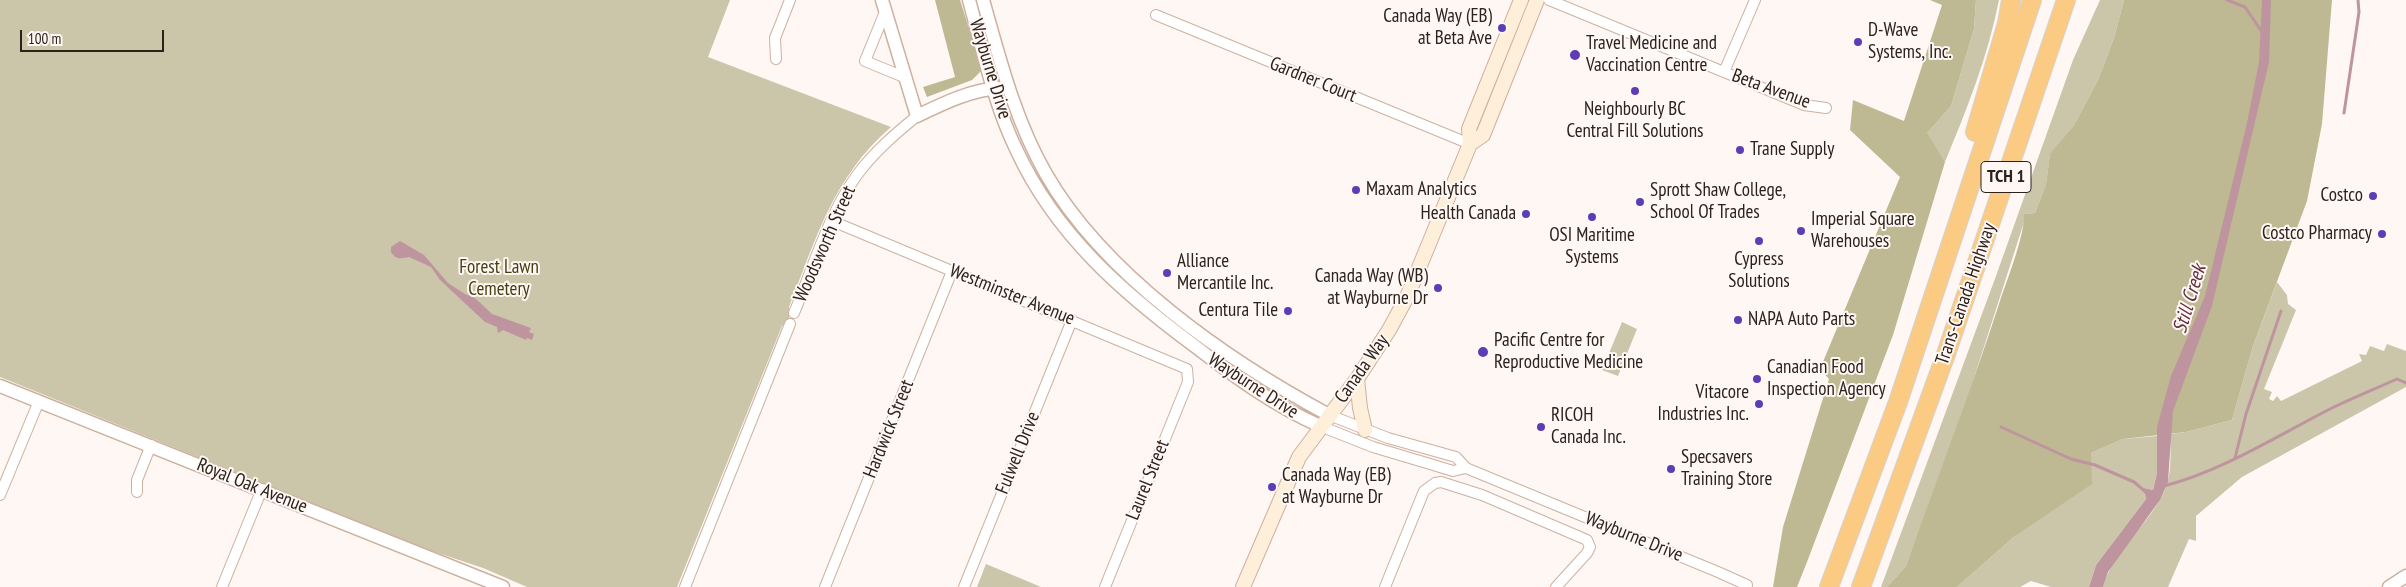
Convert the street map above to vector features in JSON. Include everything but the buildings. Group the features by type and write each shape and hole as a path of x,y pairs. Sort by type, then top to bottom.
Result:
{"highway":[{"path":"1949,244 1971,146 2007,23 2010,0"},
{"name":"Trans-Canada Highway","path":"1829,587 1898,402 1949,244 2032,0"},
{"name":"Trans-Canada Highway","path":"1861,587 1885,528 1946,354 2066,0"}],"main road":[{"name":"Canada Way","path":"1243,587 1299,457 1357,378 1389,330 1407,297 1470,144 1470,129 1521,0"},
{"name":"Canada Way","path":"1470,144 1483,135 1537,0"},
{"path":"1357,378 1360,408 1366,430"}],"street":[{"path":"776,59 776,38 790,0"},
{"name":"Wayburne Drive","path":"969,0 993,88 1016,150 1057,219 1074,240 1115,282 1177,334 1256,390 1324,421 1372,447 1453,471 1466,468"},
{"name":"Wayburne Drive","path":"983,0 1008,88 1023,126 1046,174 1087,233 1109,257 1192,327 1282,389 1324,421 1366,430 1456,457 1466,468 1745,586"},
{"name":"Beta Avenue","path":"1549,0 1804,105 1826,108"},
{"path":"1724,72 1755,0"},
{"path":"883,6 917,116"},
{"path":"883,6 865,61 904,77"},
{"name":"Gardner Court","path":"1156,15 1470,144"},
{"name":"Woodsworth Street","path":"794,314 832,221 848,188 865,164 880,148 917,116 946,102 993,88 1008,88"},
{"name":"Westminster Avenue","path":"832,221 1183,366 1189,374"},
{"path":"1074,240 1087,233"},
{"name":"Hardwick Street","path":"825,587 952,271"},
{"name":"Fulwell Drive","path":"964,587 1072,320"},
{"name":"Woodsworth Street","path":"685,587 790,324"},
{"name":"Laurel Street","path":"1105,587 1188,382 1189,374"},
{"name":"Royal Oak Avenue","path":"0,386 151,445 498,586"},
{"path":"0,495 39,401"},
{"path":"137,492 137,480 151,445"},
{"path":"1385,587 1422,495 1427,489 1438,482 1464,489 1583,537 1589,544 1589,550 1556,587"},
{"path":"222,587 262,490"},
{"path":"2389,587 2406,576"}],"green space":[{"name":"Forest Lawn Cemetery","path":"0,0 730,0 708,57 891,127 871,146 854,167 828,210 789,307 789,320 782,326 677,587 527,587 483,568 420,547 0,377"},
{"path":"1976,0 1999,0 1983,62 1945,162 1926,134 1951,106 1974,29"},
{"path":"2100,0 2124,0 2114,38 2098,80 2074,125 2050,155 2046,184 2035,213 2024,214 2024,222 1966,403 1906,566 1887,587 1881,587 1996,276 2073,60"},
{"path":"2277,282 2287,295 2288,304 2296,310 2264,389 2272,392 2269,399 2273,401 2277,396 2281,401 2362,361 2359,354 2366,355 2370,346 2384,351 2387,344 2406,351 2406,387 2242,477 2196,516 2196,541 2189,539 2168,587 2103,587 2116,559 2161,498 2170,472 2171,434 2232,420 2253,346"},
{"path":"1622,322 1637,329 1618,376 1602,370"},
{"path":"2157,436 2157,473 2153,490 2144,488 2146,499 2096,565 2089,587 2051,587 2031,581 2020,587 1957,587 2015,536 2091,453 2123,439"},
{"path":"986,564 1034,584 1041,587 977,587"}],"shaded area":[{"path":"935,0 960,0 982,70 972,80 927,97 923,87 955,77"},
{"path":"1930,0 1976,0 1974,29 1951,106 1927,133 1945,162 1893,335 1797,587 1773,587 1783,527 1829,379 1820,369 1900,177 1850,130 1853,100 1904,121 1942,5"},
{"path":"2124,0 2332,0 2322,124 2307,201 2253,346 2232,420 2186,432 2123,439 2091,453 2092,484 2015,536 1957,587 1887,587 1906,566 2011,270 2022,234 2024,214 2035,213 2046,184 2050,154 2074,125 2098,80 2114,38"},
{"path":"2262,0 2271,0 2269,62 2212,306 2173,411 2168,482 2160,500 2108,572 2103,587 2089,587 2096,565 2146,499 2144,488 2153,490 2157,473 2157,427 2171,376 2205,296 2247,123 2259,62"},
{"path":"400,241 424,255 448,283 475,298 492,314 531,328 529,332 534,334 532,340 527,338 526,340 503,330 498,333 497,327 485,322 440,280 431,267 409,257 395,257 391,252 391,247"}],"waterway":[{"path":"2227,0 2245,7 2262,32"},
{"path":"2344,113 2359,12 2358,0"},
{"path":"2235,458 2246,414 2281,311"},
{"path":"2164,486 2228,462 2330,409 2397,379 2406,383"},
{"path":"2001,427 2071,459 2095,465 2134,482 2147,493"}],"place":[{"name":"Canada Way (EB) at Beta Ave","path":"1502,28"},
{"name":"D-Wave Systems, Inc.","path":"1858,42"},
{"name":"Travel Medicine and Vaccination Centre","path":"1575,55"},
{"name":"Neighbourly BC Central Fill Solutions","path":"1635,91"},
{"name":"Trane Supply","path":"1740,150"},
{"name":"Maxam Analytics","path":"1356,190"},
{"name":"Costco","path":"2373,196"},
{"name":"Sprott Shaw College, School Of Trades","path":"1640,202"},
{"name":"Health Canada","path":"1526,214"},
{"name":"OSI Maritime Systems","path":"1592,217"},
{"name":"Imperial Square Warehouses","path":"1801,231"},
{"name":"Costco Pharmacy","path":"2382,234"},
{"name":"Cypress Solutions","path":"1759,241"},
{"name":"Alliance Mercantile Inc.","path":"1167,273"},
{"name":"Canada Way (WB) at Wayburne Dr","path":"1438,288"},
{"name":"Centura Tile","path":"1288,311"},
{"name":"NAPA Auto Parts","path":"1738,320"},
{"name":"Pacific Centre for Reproductive Medicine","path":"1483,352"},
{"name":"Canadian Food Inspection Agency","path":"1757,379"},
{"name":"Vitacore Industries Inc.","path":"1759,404"},
{"name":"RICOH Canada Inc.","path":"1541,427"},
{"name":"Specsavers Training Store","path":"1671,469"},
{"name":"Canada Way (EB) at Wayburne Dr","path":"1272,487"}],"water label":[{"name":"Still Creek","path":"2190,299"}]}
